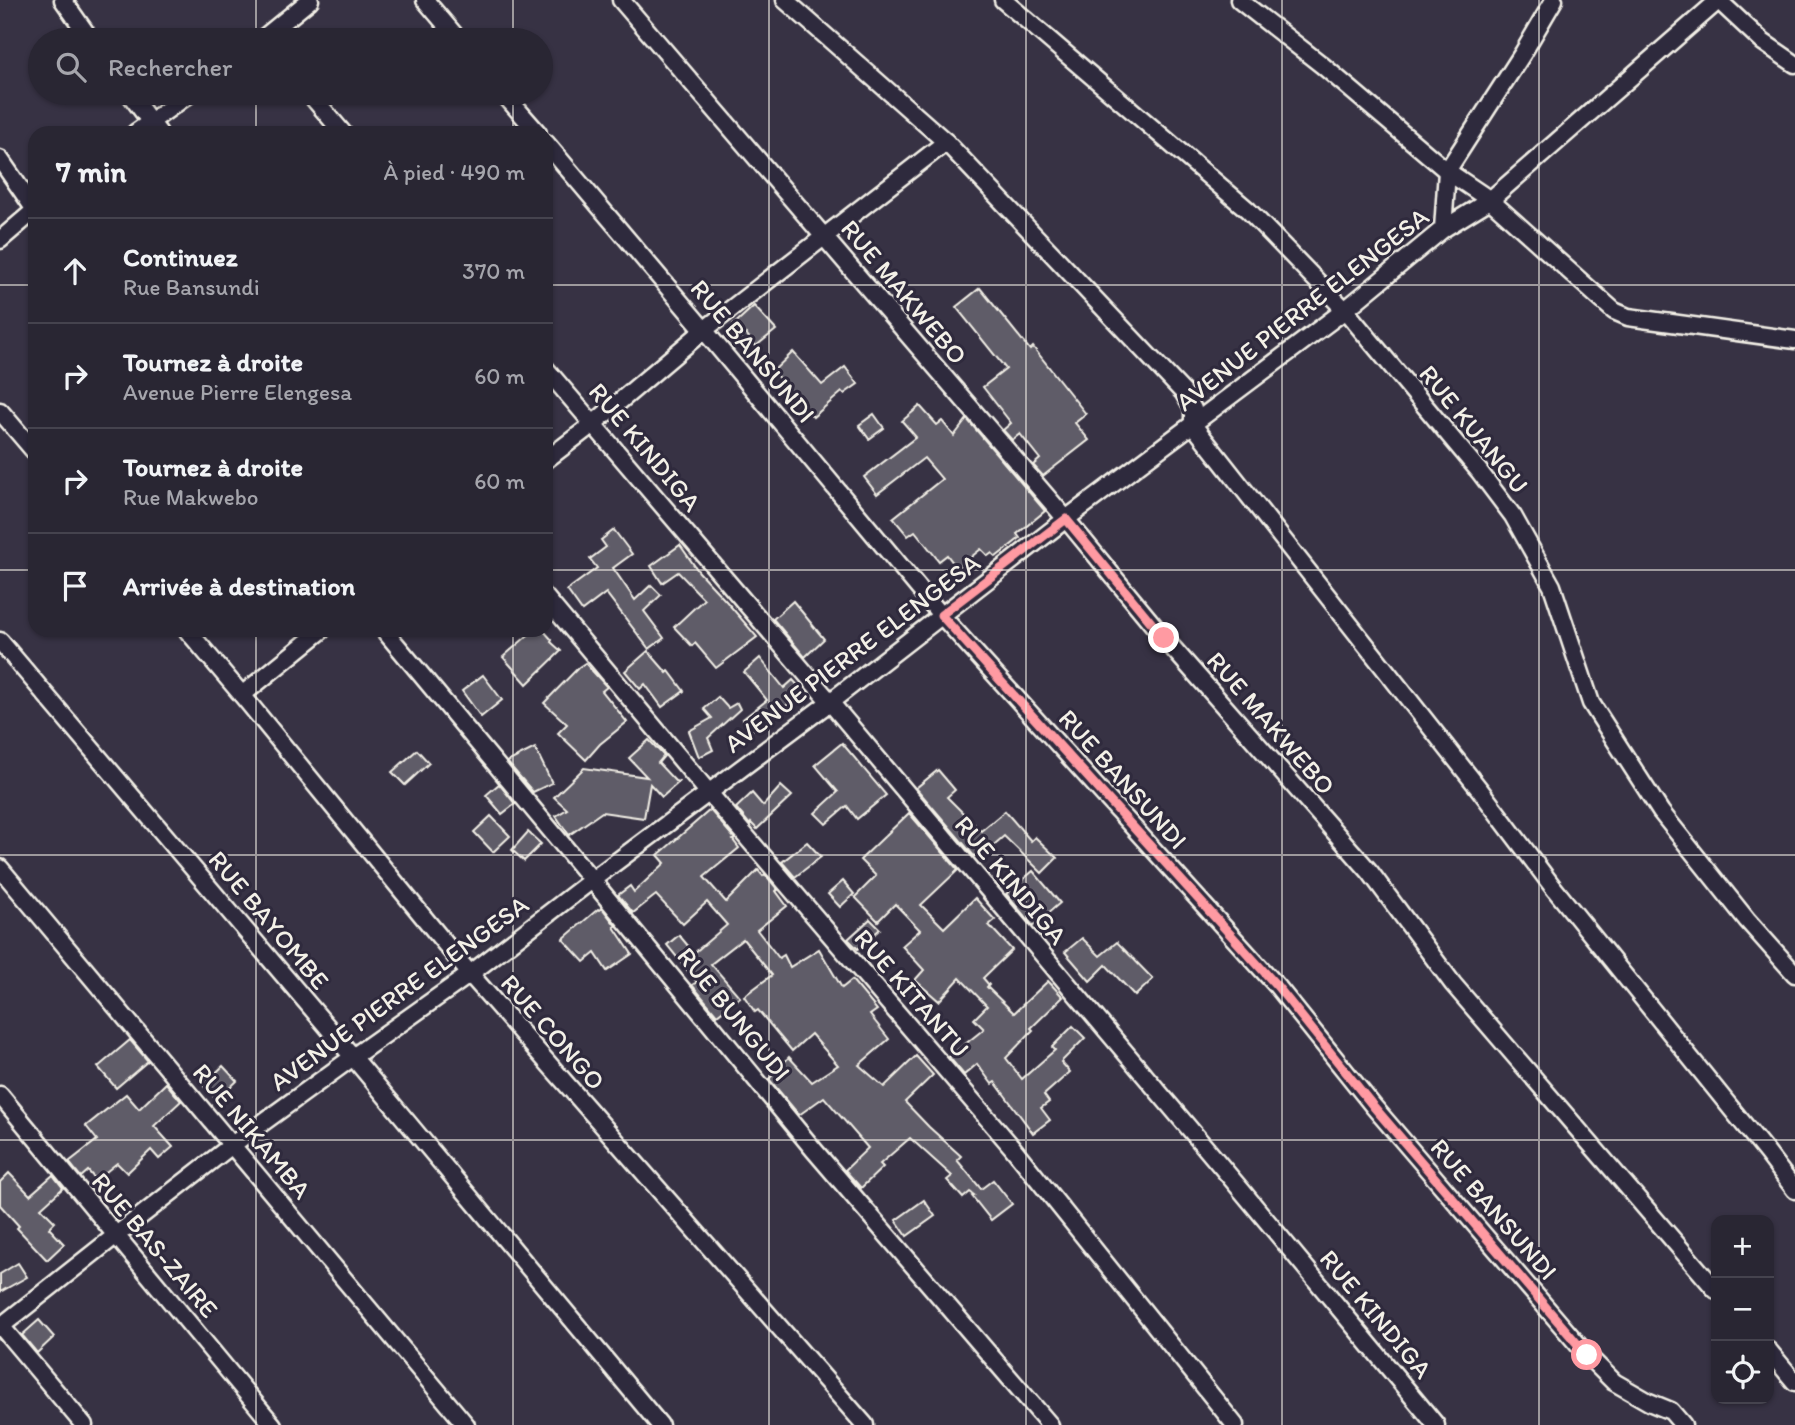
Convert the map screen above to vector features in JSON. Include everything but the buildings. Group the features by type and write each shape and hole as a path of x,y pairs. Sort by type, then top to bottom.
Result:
{"street":[{"path":"62,0 82,28"},
{"path":"276,28 308,0"},
{"path":"425,0 449,28"},
{"name":"RUE MAKWEBO","path":"621,0 1066,519 1164,638 1370,872 1452,984 1711,1284"},
{"path":"785,0 946,142 1183,392 1194,409 1193,425 1553,887 1795,1190"},
{"name":"RUE KUANGU","path":"1003,0 1248,210 1345,310 1492,487 1513,516 1552,586 1591,703 1661,812 1746,920 1795,974"},
{"path":"1239,0 1322,65 1447,171 1490,200 1607,306 1628,317 1795,340"},
{"path":"1443,229 1447,171 1554,0"},
{"path":"1719,0 1763,42 1795,64"},
{"name":"AVENUE PIERRE ELENGESA","path":"0,1326 232,1145 470,974 830,702 1066,519 1345,310 1443,229 1490,200 1719,0"},
{"path":"138,105 153,126"},
{"path":"155,126 178,105"},
{"path":"320,105 338,126"},
{"path":"514,105 532,126"},
{"path":"553,455 704,330 946,142"},
{"name":"RUE BANSUNDI","path":"553,151 941,615 1277,986 1374,1107 1587,1355 1614,1382 1671,1411 1683,1425"},
{"path":"0,159 28,200"},
{"path":"0,240 28,216"},
{"name":"RUE KINDIGA","path":"553,377 830,702 1436,1425"},
{"path":"0,411 28,444"},
{"name":"RUE KITANTU","path":"553,606 1012,1147 1235,1425"},
{"name":"RUE CONGO","path":"193,637 470,974 865,1425"},
{"path":"242,695 313,637"},
{"name":"RUE BUNGUDI","path":"390,637 823,1161 1050,1425"},
{"name":"RUE BAYOMBE","path":"0,641 353,1057 660,1425"},
{"name":"RUE NIKAMBA","path":"0,868 466,1425"},
{"name":"RUE BAS-ZAIRE","path":"0,1095 273,1425"},
{"path":"0,1326 84,1425"},
{"path":"1774,1357 1795,1382"}],"route":[{"path":"1164,638 1066,519 941,615 1277,986 1374,1107 1587,1355"}]}
